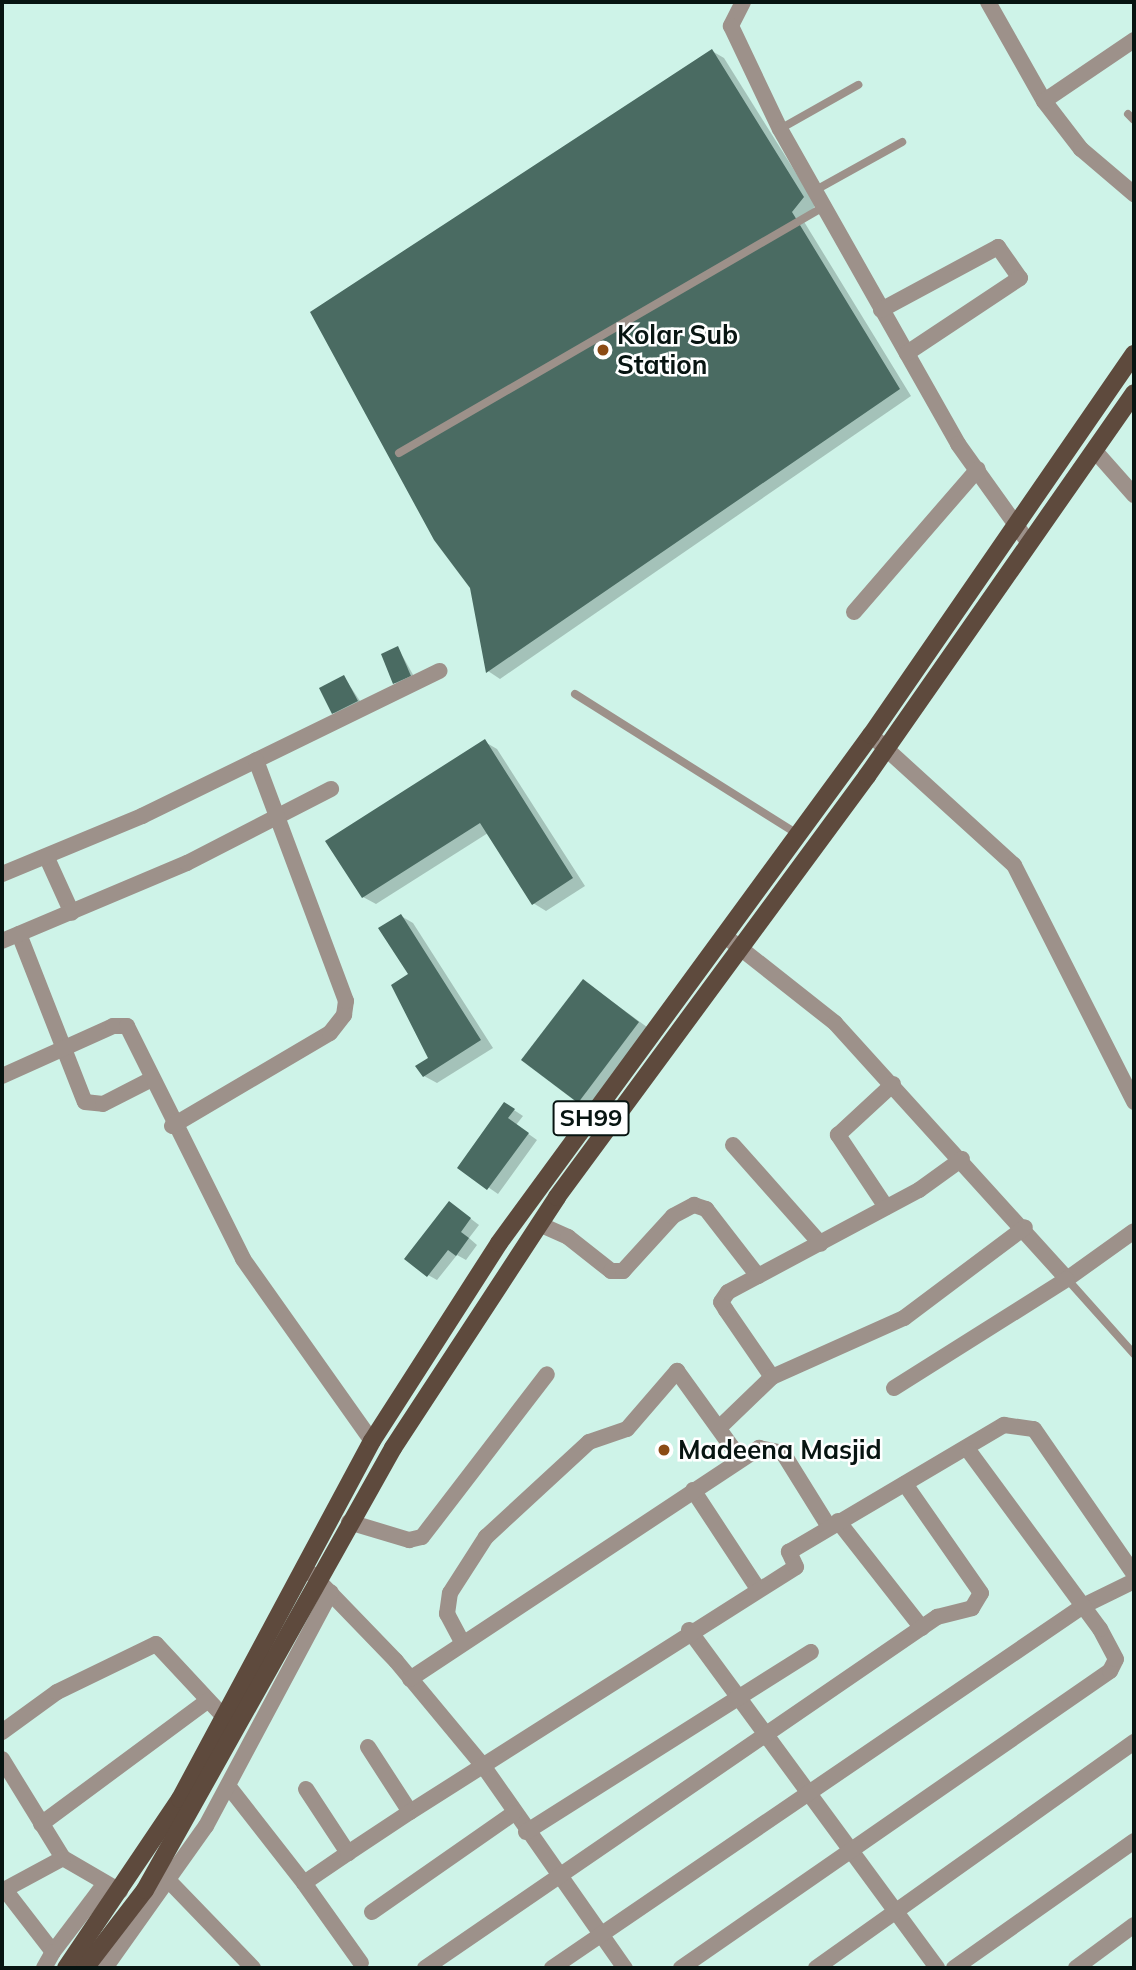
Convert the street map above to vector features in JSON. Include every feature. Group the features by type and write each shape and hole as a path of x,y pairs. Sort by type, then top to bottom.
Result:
{"main road":[{"name":"SH99","path":"85,1968 110,1921 112,1889 224,1717 301,1567 372,1441 499,1243 726,937 871,735 1134,354"},
{"name":"SH99","path":"66,1968 110,1921 145,1890 349,1522 539,1224 741,950 1134,393"}],"street":[{"path":"743,2 734,12 734,37 780,129 881,310 1013,526 1030,543"},
{"path":"988,2 1044,101 1082,149 1134,194"},
{"path":"1044,101 1134,40"},
{"path":"881,310 986,250 998,247 1020,278 907,353"},
{"path":"1095,451 1134,495"},
{"path":"854,612 978,469"},
{"path":"2,874 47,858 439,671"},
{"path":"871,735 887,746 1014,864 1134,1102"},
{"path":"172,1126 330,1033 344,1016 346,1001 256,760"},
{"path":"2,941 72,913 331,789"},
{"path":"47,858 72,913"},
{"path":"19,934 85,1102 94,1106 150,1080"},
{"path":"726,937 835,1023 1025,1227 1067,1279"},
{"path":"2,1076 113,1026 127,1026 172,1126 243,1259 372,1441"},
{"path":"886,1208 838,1135 838,1128 892,1084"},
{"path":"733,1145 821,1244"},
{"path":"772,1377 722,1301 758,1276 886,1208 962,1159"},
{"path":"539,1224 568,1237 611,1271 623,1271 673,1216 694,1205 706,1209 758,1276"},
{"path":"719,1428 772,1377 904,1318 1025,1227"},
{"path":"894,1388 1067,1279 1134,1231"},
{"path":"461,1640 447,1614 450,1593 486,1537 589,1442 627,1429 677,1371 739,1457"},
{"path":"349,1522 409,1540 422,1537 547,1374"},
{"path":"304,1883 689,1630 796,1567 789,1552 905,1484 969,1451 1004,1425 1034,1429 1134,1574"},
{"path":"410,1679 461,1640 693,1490 739,1457 772,1447 783,1453 834,1524 922,1628"},
{"path":"681,1968 1110,1671 1116,1659 1083,1606 969,1451"},
{"path":"425,1968 766,1740 922,1628 972,1608 981,1593 905,1484"},
{"path":"693,1490 758,1589"},
{"path":"301,1567 331,1591 484,1767 526,1832 561,1878 599,1936 625,1968"},
{"path":"552,1968 809,1796 1083,1606 1134,1581"},
{"path":"104,1968 169,1881 229,1787 331,1591"},
{"path":"689,1630 736,1700 809,1796 848,1853 937,1968"},
{"path":"2,1732 57,1692 156,1644 224,1717"},
{"path":"526,1832 811,1652"},
{"path":"41,1824 207,1701"},
{"path":"816,1968 1134,1742"},
{"path":"368,1747 410,1812"},
{"path":"2,1759 63,1858 112,1889 54,1952 44,1968"},
{"path":"229,1787 361,1962"},
{"path":"306,1789 348,1853"},
{"path":"372,1912 513,1813"},
{"path":"954,1968 1134,1841"},
{"path":"54,1952 3,1890 63,1858"},
{"path":"169,1881 253,1968"},
{"path":"1076,1968 1134,1925"}],"lane":[{"path":"780,129 858,85"},
{"path":"814,191 902,142"},
{"path":"399,453 823,207"},
{"path":"575,694 799,835"},
{"path":"1067,1279 1134,1354"}],"building":[{"name":"Kolar Sub Station","path":"712,49 804,197 792,212 900,389 486,673 470,588 434,540 310,312"},
{"path":"398,646 411,676 393,684 381,654"},
{"path":"344,675 358,701 332,714 319,688"},
{"path":"485,739 573,878 532,905 480,823 362,898 325,841"},
{"path":"401,914 481,1040 423,1077 415,1066 428,1058 391,985 408,974 378,928"},
{"path":"583,979 639,1022 578,1103 521,1060"},
{"path":"504,1102 515,1109 508,1118 529,1133 487,1190 457,1168"},
{"path":"449,1201 471,1218 461,1232 469,1238 456,1256 448,1250 427,1277 404,1259"}],"place":[{"name":"Kolar Sub Station","path":"603,350"},
{"name":"Madeena Masjid","path":"664,1450"}]}
